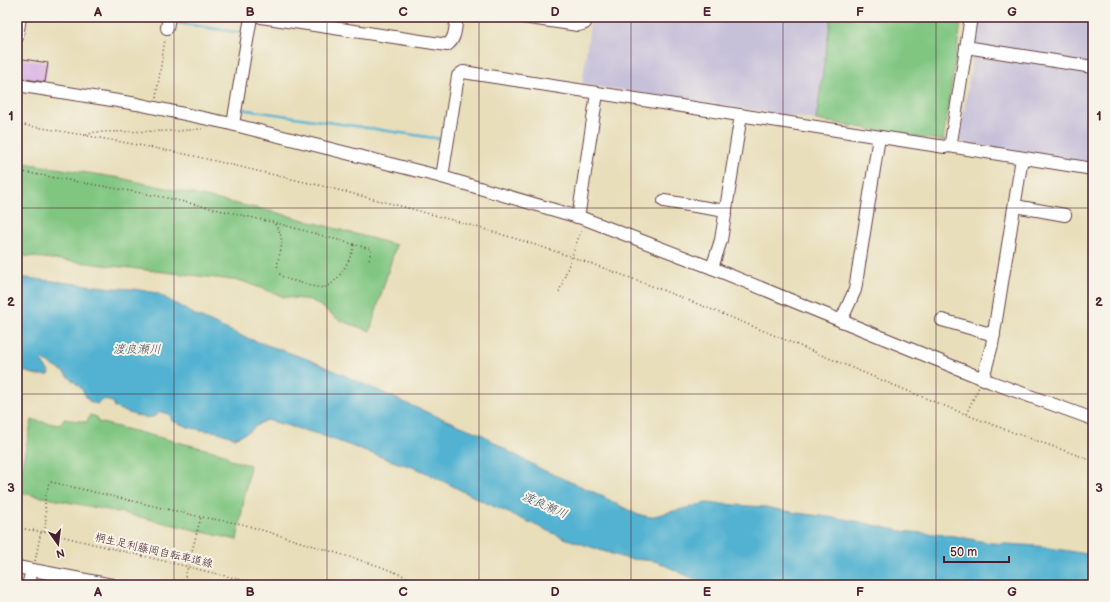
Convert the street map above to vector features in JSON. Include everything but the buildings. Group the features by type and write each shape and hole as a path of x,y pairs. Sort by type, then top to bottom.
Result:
{"street":[{"path":"17,37 20,17"},
{"path":"233,124 251,17"},
{"path":"261,17 447,45 452,42 456,17"},
{"path":"523,17 578,26 585,23 586,17"},
{"path":"950,144 971,17"},
{"path":"966,47 1093,67"},
{"path":"442,178 458,76 463,72 945,147 950,144 1022,158 1093,169"},
{"path":"17,85 154,108 233,124 442,178 579,222 712,268 983,378 1093,419"},
{"path":"579,222 579,212 597,93"},
{"path":"712,268 721,240 741,115"},
{"path":"841,321 855,290 879,137"},
{"path":"983,378 994,335 1022,158"},
{"path":"664,201 726,211"},
{"path":"1015,206 1065,215"},
{"path":"942,320 994,335"},
{"path":"17,567 34,565 112,585"},
{"path":"28,585 34,565"}],"path":[{"path":"154,108 168,22"},
{"path":"17,124 184,154 353,194 508,235 572,257 710,309 966,414 1093,461"},
{"path":"84,135 95,132 207,128"},
{"path":"17,172 158,196 276,223 371,249 368,260"},
{"path":"559,292 572,257 579,222"},
{"path":"276,223 275,225 279,230 282,244 277,270 279,274 286,279 320,287 329,286 342,273 353,251 354,245"},
{"path":"966,414 983,378"},
{"path":"34,565 46,525 45,500 50,482 200,517 242,524 379,566 428,585"},
{"path":"183,585 200,517"},
{"name":"桐生足利藤岡自転車道線","path":"17,528 43,532 263,585"}],"shaded area":[{"path":"591,17 831,17 816,120 582,84"},
{"path":"979,17 1093,17 1093,164 959,142"}],"green space":[{"path":"831,17 962,17 943,141 816,120"},
{"path":"17,162 120,178 278,213 396,245 370,331 339,320 311,300 284,297 242,281 17,255"},
{"path":"90,415 97,417 98,422 225,454 230,460 250,465 237,540 123,513 17,492 32,420 59,425 64,419 87,422"}],"water":[{"name":"渡良瀬川","path":"17,277 134,289 157,293 197,316 244,337 310,360 419,409 483,435 508,451 543,470 594,492 636,514 650,517 706,503 765,507 851,520 901,531 955,536 991,543 1038,546 1093,555 1093,585 715,585 701,582 655,561 621,557 564,538 482,501 425,472 318,434 267,420 250,431 235,438 218,432 188,427 172,421 170,415 166,413 160,412 153,417 143,417 114,407 114,403 104,399 97,404 91,402 88,400 81,388 62,371 42,359 43,364 50,373 49,375 37,375 17,369"}],"waterway":[{"path":"136,17 165,21"},
{"path":"171,22 242,33"},
{"path":"454,74 455,69 458,67 463,68"},
{"path":"241,109 441,139 444,138"}]}
